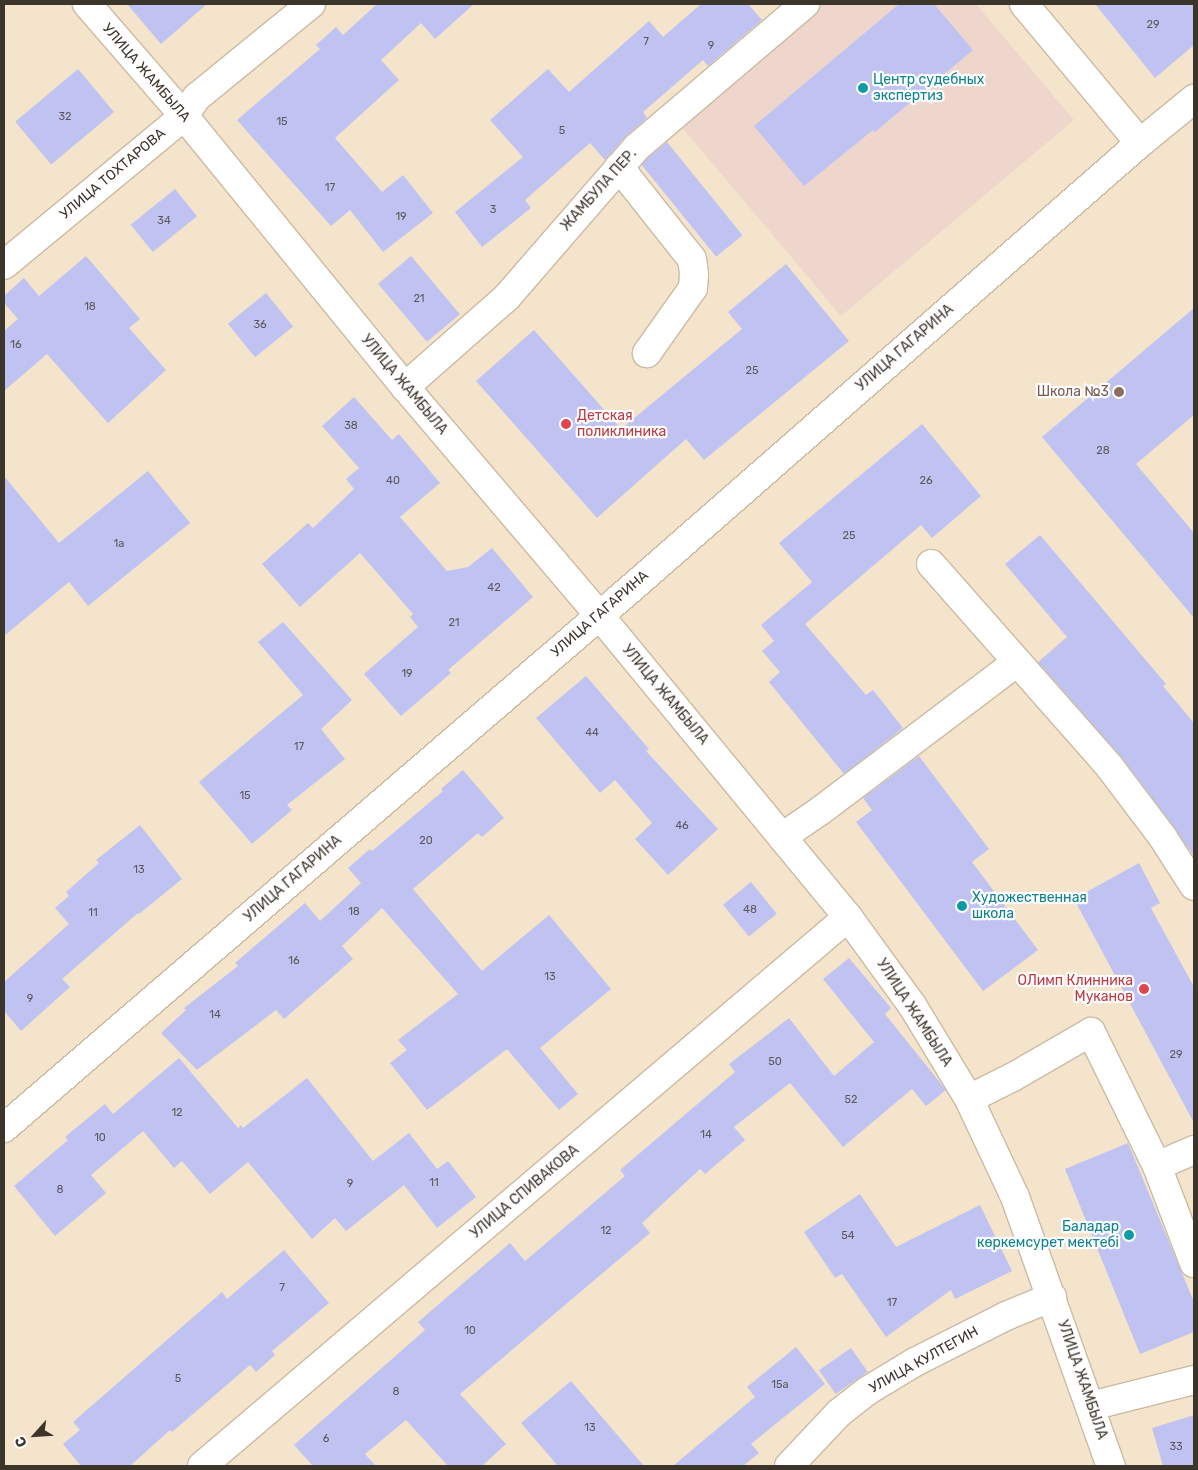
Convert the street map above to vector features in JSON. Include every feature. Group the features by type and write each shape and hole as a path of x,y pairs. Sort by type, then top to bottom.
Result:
{"street":[{"name":"УЛИЦА ЖАМБЫЛА","path":"87,4 184,116 405,387 599,615 848,917 912,1005 969,1099 1015,1197 1111,1466"},
{"name":"УЛИЦА ТОХТАРОВА","path":"4,265 184,116 197,97 311,4"},
{"name":"ЖАМБУЛА ПЕР.","path":"405,387 507,297 637,147 719,75 805,4"},
{"path":"1024,4 1140,143"},
{"name":"УЛИЦА ГАГАРИНА","path":"4,1128 599,615 1140,143 1194,99"},
{"path":"619,167 692,259 693,288 647,353"},
{"path":"931,564 1109,766 1162,836 1194,886"},
{"path":"782,837 820,811 1017,662"},
{"name":"УЛИЦА СПИВАКОВА","path":"202,1466 848,917"},
{"path":"969,1099 1013,1077 1091,1032 1157,1166 1194,1263"},
{"path":"1157,1166 1194,1150"},
{"name":"УЛИЦА КУЛТЕГИН","path":"789,1466 839,1413 867,1391 923,1358 1006,1316 1052,1297"},
{"path":"1091,1406 1194,1380"}],"shaded area":[{"path":"810,4 976,4 1074,120 841,316 674,118"}],"building":[{"path":"127,4 207,4 161,44"},
{"path":"377,4 474,4 435,39 421,23 381,60 399,80 335,138 382,192 403,175 433,213 383,252 350,210 331,226 237,120 320,49 316,45 336,27 343,35"},
{"path":"701,4 748,4 762,20 708,66 703,60 643,112 647,118 625,137 605,160 590,143 525,200 531,208 482,247 455,212 523,157 490,120 548,69 569,92 649,21 663,37"},
{"name":"Центр судебных экспертиз","path":"899,4 934,4 973,50 875,132 873,130 804,186 754,126"},
{"path":"1095,4 1194,4 1194,45 1155,78"},
{"path":"78,69 114,112 51,165 15,122"},
{"path":"667,142 743,235 716,257 641,163"},
{"path":"175,189 197,216 153,252 131,225"},
{"path":"86,256 140,319 129,328 166,370 108,423 47,354 4,391 4,331 18,319 4,303 4,296 24,278 39,296"},
{"path":"411,256 460,314 427,342 378,284"},
{"path":"786,264 849,341 704,460 686,439 597,518 476,381 534,330 621,429 742,329 728,312"},
{"path":"266,293 293,326 255,357 228,324"},
{"path":"1194,308 1194,415 1136,464 1194,533 1194,618 1042,437"},
{"path":"354,397 392,440 399,434 440,483 400,517 447,571 468,567 492,548 533,597 448,670 451,673 401,716 364,674 418,627 410,617 413,614 360,553 300,607 262,564 308,523 313,528 354,489 346,479 359,468 322,426"},
{"path":"922,424 981,496 932,538 921,525 805,624 866,695 873,690 903,728 844,774 769,682 780,672 762,651 774,641 761,625 812,582 779,543"},
{"path":"148,471 190,523 88,606 69,582 4,636 4,476 59,543"},
{"path":"1040,535 1166,684 1163,686 1194,723 1194,856 1121,757 1038,662 1067,637 1005,564"},
{"path":"283,622 352,700 321,729 345,759 287,805 292,810 252,844 199,782 303,695 258,642"},
{"path":"586,676 649,749 646,751 718,829 668,875 635,839 652,823 615,780 600,793 536,718"},
{"name":"Художественная школа","path":"919,756 989,849 972,862 1038,950 983,991 856,822 872,810 863,798"},
{"path":"463,770 504,818 482,837 478,833 413,889 482,971 549,915 611,989 540,1048 578,1094 559,1110 507,1049 427,1110 390,1063 407,1050 398,1040 458,994 382,908 342,946 353,959 284,1019 276,1010 197,1070 161,1033 186,1010 184,1008 238,966 235,963 305,903 320,921 361,883 348,868 370,849 372,851 443,791 441,789"},
{"path":"140,825 182,879 138,913 62,979 70,987 21,1031 4,1011 4,982 69,924 55,908 69,896 66,892 99,863 96,860"},
{"path":"1139,863 1160,903 1151,908 1194,987 1194,1123 1074,899"},
{"path":"751,882 777,914 749,937 723,905"},
{"path":"849,958 891,1008 885,1014 946,1090 926,1106 912,1089 843,1147 790,1083 734,1127 745,1140 705,1174 700,1169 642,1223 650,1233 460,1394 506,1444 482,1466 448,1466 406,1420 365,1454 376,1466 313,1466 294,1445 425,1330 418,1322 510,1243 525,1261 625,1176 620,1170 735,1072 729,1064 789,1018 834,1076 874,1042 823,979"},
{"path":"179,1058 238,1128 241,1125 243,1128 307,1078 373,1161 409,1133 437,1169 448,1161 476,1197 437,1228 404,1185 346,1231 335,1218 312,1239 248,1162 210,1194 182,1161 174,1168 143,1131 91,1175 106,1193 55,1236 14,1186 68,1140 65,1137 105,1104 113,1114"},
{"name":"Баладар көркемсурет мектебі","path":"1128,1143 1194,1302 1194,1332 1140,1354 1065,1169"},
{"path":"860,1194 896,1247 980,1205 1012,1271 955,1299 951,1290 886,1337 842,1274 835,1278 804,1232"},
{"path":"284,1250 329,1303 272,1351 275,1355 256,1372 250,1365 172,1432 170,1430 130,1466 81,1466 63,1444 80,1430 73,1422 222,1292 227,1299"},
{"path":"796,1347 825,1384 751,1444 759,1453 743,1466 673,1466 755,1397 747,1387"},
{"path":"851,1348 868,1372 836,1394 819,1370"},
{"path":"571,1381 644,1466 558,1466 521,1423"},
{"path":"1194,1415 1194,1466 1163,1466 1152,1428"}],"place":[{"name":"Центр судебных экспертиз","path":"863,88"},
{"name":"Школа №3","path":"1119,392"},
{"name":"Детская поликлиника","path":"566,424"},
{"name":"Художественная школа","path":"962,906"},
{"name":"ОЛимп Клинника Муканов","path":"1144,989"},
{"name":"Баладар көркемсурет мектебі","path":"1129,1235"}]}
